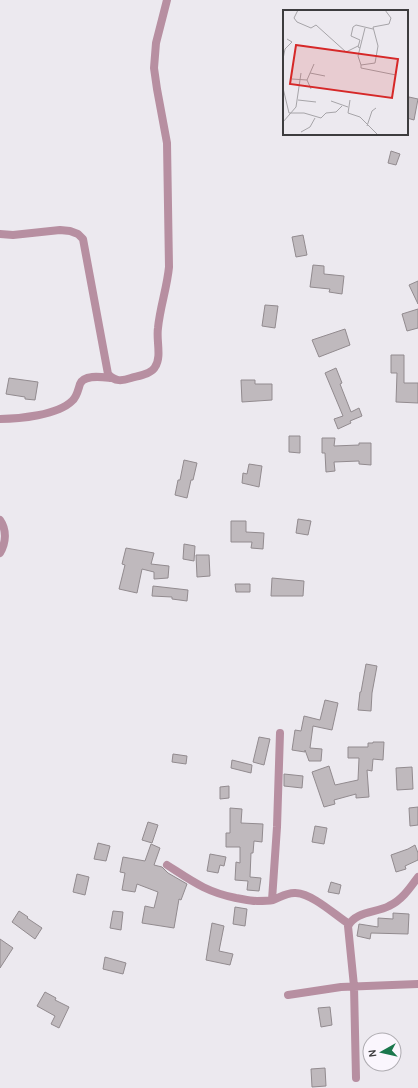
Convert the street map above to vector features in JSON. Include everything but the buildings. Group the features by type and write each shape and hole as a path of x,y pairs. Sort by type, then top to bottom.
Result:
{"street":[{"path":"0,419 22,418 51,412 72,402 76,396 80,383 83,380 90,378 112,378 121,380 154,369 157,361 158,327 167,283 169,249 167,209 167,142 157,90 155,57 156,43 167,0"},
{"path":"0,234 12,235 60,230 78,234 83,239 106,368 108,374 112,378"},
{"path":"0,520 4,526 5,532 3,549 0,553"},
{"path":"272,900 277,827 280,733"},
{"path":"167,865 201,887 218,894 256,901 272,900 286,894 296,893 305,895 315,900 348,924"},
{"path":"356,1078 354,986 348,924 353,919 389,906 405,894 418,877"},
{"path":"288,995 354,986 418,984"}]}
